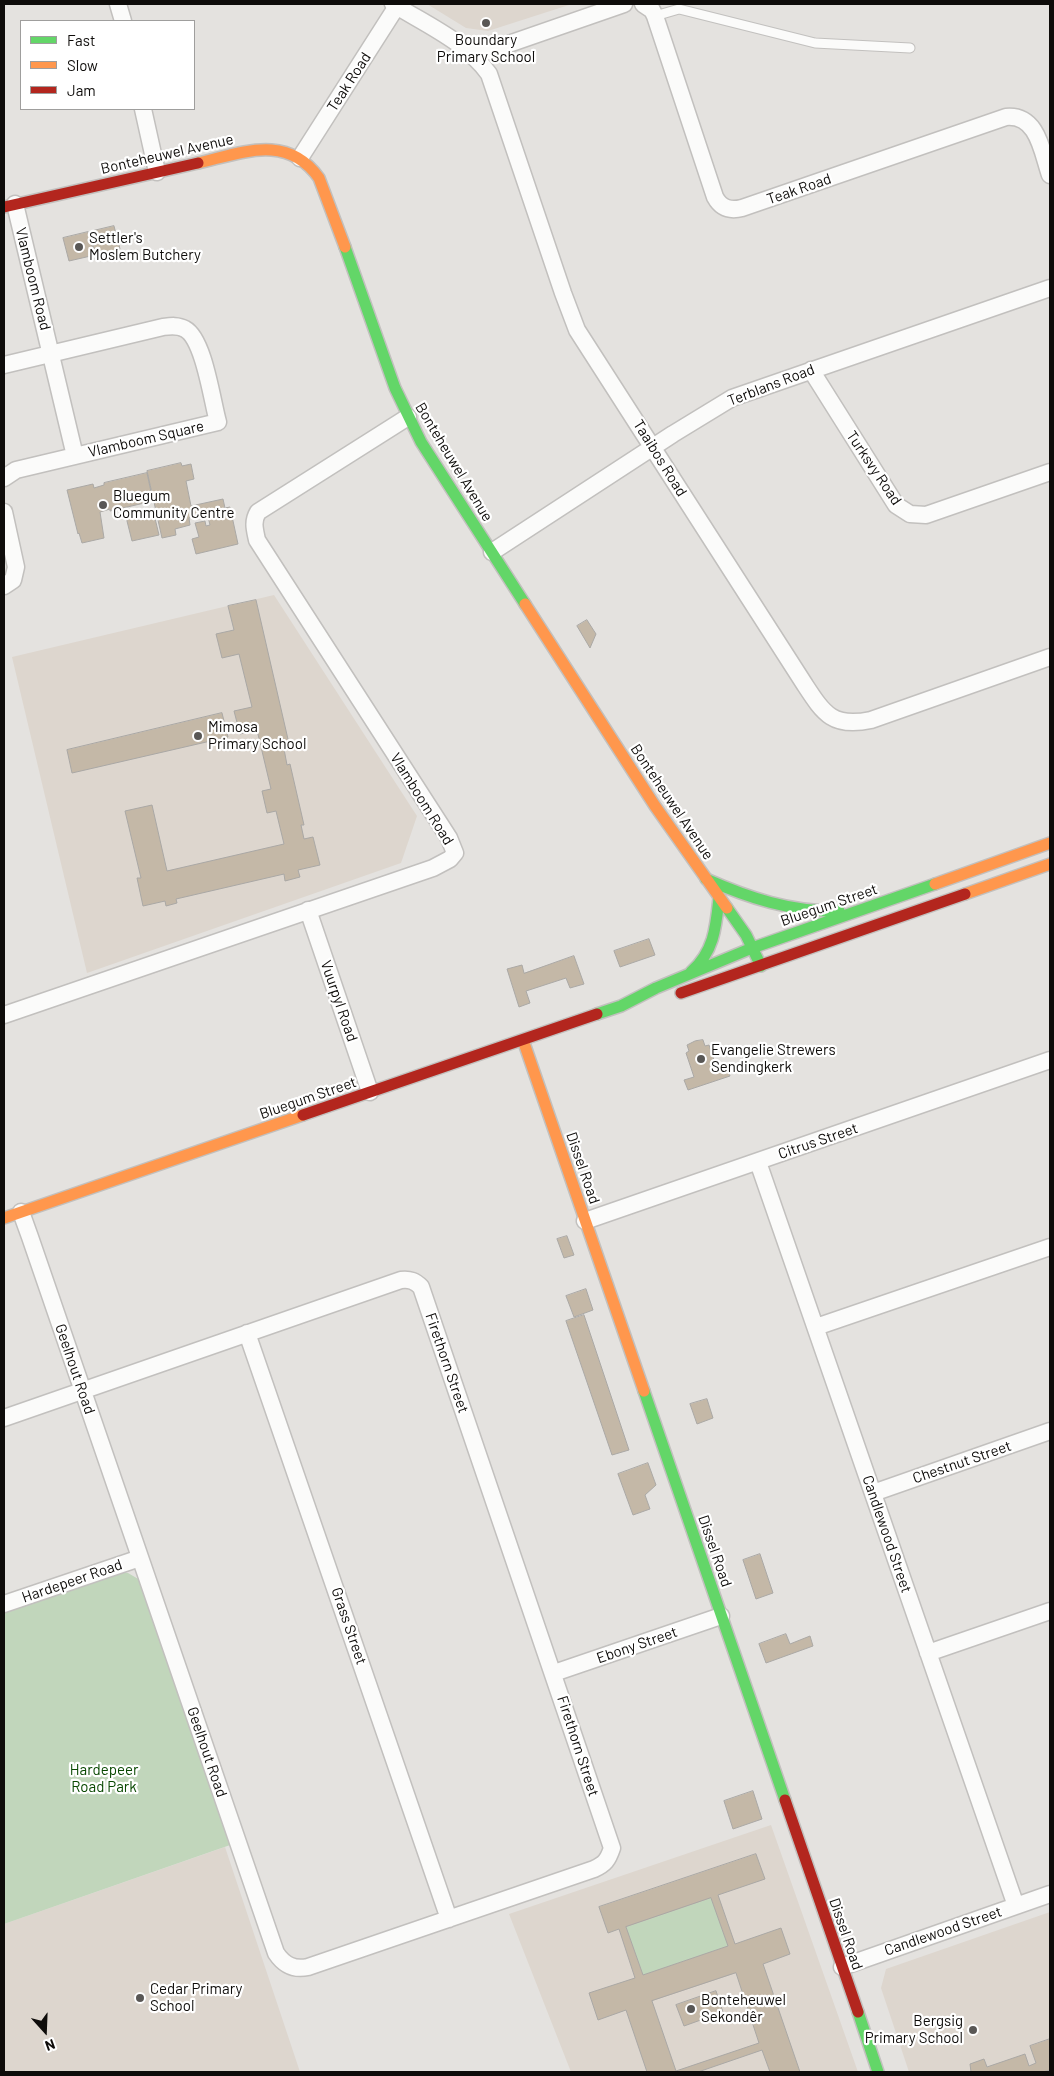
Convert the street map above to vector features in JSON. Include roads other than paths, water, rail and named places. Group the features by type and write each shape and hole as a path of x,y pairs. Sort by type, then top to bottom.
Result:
{"street":[{"path":"118,4 122,20"},
{"path":"474,56 624,4"},
{"name":"Teak Road","path":"643,4 652,10 655,16 715,197 718,202 728,209 742,208 1006,117 1021,118 1032,126 1050,175"},
{"name":"Taaibos Road","path":"401,6 467,49 489,74 571,318 577,330 810,692 827,715 840,722 855,724 1050,657"},
{"name":"Teak Road","path":"300,158 401,6"},
{"path":"143,110 157,172"},
{"name":"Bonteheuwel Avenue","path":"9,206 262,149 280,149 300,158 316,173 324,187 395,388 421,442 655,806 746,935 761,966"},
{"name":"Vlamboom Road","path":"9,206 51,354 76,456"},
{"name":"Terblans Road","path":"492,552 732,398 1050,288"},
{"name":"Vlamboom Square","path":"51,354 162,327 177,326 186,329 199,346 218,422 76,456"},
{"path":"4,365 51,354"},
{"name":"Turksvy Road","path":"810,370 896,505 910,514 926,516 1050,472"},
{"name":"Vlamboom Road","path":"4,1015 433,868 450,859 455,853 449,838 257,540 254,526 254,518 258,512 408,417"},
{"path":"4,478 16,470 76,456"},
{"path":"4,512 16,567 12,580 4,586"},
{"name":"Bluegum Street","path":"4,1218 621,1006 752,948 1050,843"},
{"name":"Bluegum Street","path":"621,1006 663,999 1050,864"},
{"path":"706,880 763,901 792,909 828,912 858,910"},
{"path":"686,976 701,963 710,949 716,931 719,898"},
{"name":"Vuurpyl Road","path":"308,910 370,1092"},
{"name":"Dissel Road","path":"523,1040 878,2072"},
{"name":"Citrus Street","path":"586,1221 1050,1060"},
{"name":"Candlewood Street","path":"758,1162 1016,1906"},
{"name":"Geelhout Road","path":"21,1212 280,1958 295,1968 308,1967 594,1869 604,1864 609,1858"},
{"path":"816,1328 1050,1246"},
{"name":"Firethorn Street","path":"4,1418 401,1280 417,1282 421,1287 554,1674 612,1848 609,1858"},
{"name":"Grass Street","path":"247,1333 449,1920"},
{"name":"Chestnut Street","path":"873,1493 1050,1431"},
{"name":"Hardepeer Road","path":"4,1604 140,1558"},
{"path":"928,1653 1050,1611"},
{"name":"Ebony Street","path":"554,1674 721,1616"},
{"name":"Candlewood Street","path":"842,1967 1050,1894"}],"lane":[{"path":"655,16 679,9 816,43 910,48"}],"place":[{"name":"Boundary Primary School","path":"486,23"},
{"name":"Settler's Moslem Butchery","path":"79,247"},
{"name":"Bluegum Community Centre","path":"103,505"},
{"name":"Mimosa Primary School","path":"198,736"},
{"name":"Evangelie Strewers Sendingkerk","path":"701,1059"},
{"name":"Cedar Primary School","path":"140,1998"},
{"name":"Bonteheuwel Sekondêr","path":"691,2009"},
{"name":"Bergsig Primary School","path":"973,2030"}],"park label":[{"name":"Hardepeer Road Park","path":"104,1778"}]}
